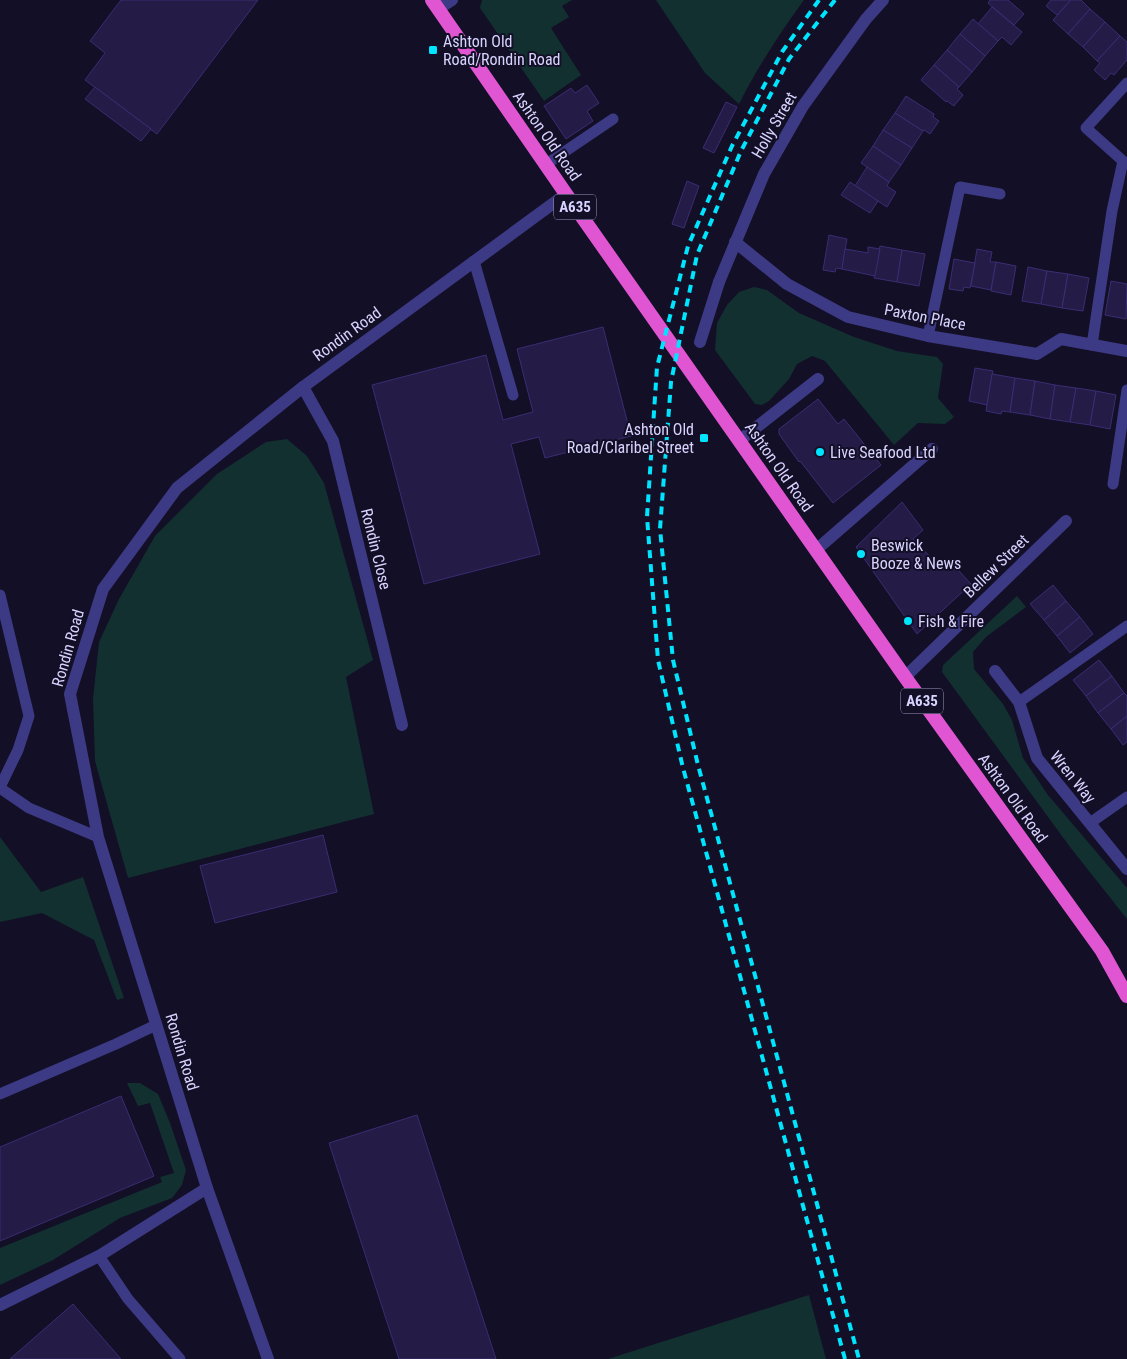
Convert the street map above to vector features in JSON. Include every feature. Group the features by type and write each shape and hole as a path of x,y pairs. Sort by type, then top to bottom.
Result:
{"highway":[{"name":"Ashton Old Road","path":"435,5 545,165 905,677 1102,951 1127,996"},
{"name":"Ashton Old Road","path":"1102,951 1127,976"}],"street":[{"path":"435,5 452,0"},
{"name":"Holly Street","path":"700,342 719,282 764,174 802,106 866,19 883,0"},
{"name":"Rondin Road","path":"268,1359 207,1188 98,837 70,694 103,589 178,488 303,387 566,194"},
{"name":"Paxton Place","path":"735,242 787,284 848,317 928,336 1037,354 1061,339 1127,351"},
{"path":"740,441 818,379"},
{"name":"Rondin Close","path":"303,387 333,441 402,725"},
{"path":"816,550 932,449"},
{"name":"Bellew Street","path":"905,677 1066,520"},
{"name":"Wren Way","path":"995,671 1019,702 1037,758 1127,869"},
{"path":"0,1305 99,1256 207,1188"}],"lane":[{"path":"1092,345 1112,211 1123,161 1086,128 1127,83"},
{"path":"545,165 613,119"},
{"path":"928,336 960,188 1000,194"},
{"path":"474,261 513,395"},
{"path":"1113,484 1127,390"},
{"path":"0,595 29,716 18,750 0,787 29,808 98,837"},
{"path":"1019,702 1127,626"},
{"path":"1090,823 1127,797"},
{"path":"0,1094 156,1025"},
{"path":"99,1256 128,1299 180,1359"}],"green space":[{"path":"482,0 572,0 562,6 569,17 551,28 581,75 544,101 480,8"},
{"path":"656,0 804,0 769,51 739,104 705,73"},
{"path":"754,287 767,290 799,313 854,337 897,351 937,357 943,364 938,398 954,417 945,424 918,423 894,445 825,361 812,356 797,364 789,379 769,401 762,405 755,404 715,350 717,323 727,305 739,292"},
{"path":"287,439 307,456 324,483 373,660 346,677 374,814 128,878 95,761 93,699 99,642 119,599 155,536 217,474 266,442"},
{"path":"1017,596 1026,607 986,637 973,652 974,669 1003,704 1012,720 1023,758 1048,795 1127,888 1127,919 1070,847 942,672 943,665"},
{"path":"0,837 41,892 83,877 124,998 117,1000 94,940 42,913 0,922"},
{"path":"127,1083 140,1083 158,1094 186,1170 182,1185 172,1198 120,1218 53,1260 0,1285 0,1248 162,1182 160,1177 174,1173 150,1103 138,1106"},
{"path":"809,1295 826,1359 608,1359"}],"building":[{"path":"121,0 258,0 157,134 85,80 105,53 90,41"},
{"path":"990,0 1008,0 1024,14 1014,25 988,3"},
{"path":"1051,0 1071,0 1057,15 1046,6"},
{"path":"1071,0 1081,0 1090,9 1068,34 1053,20"},
{"path":"992,7 1022,32 1011,45 1002,37 998,41 978,24"},
{"path":"1090,9 1105,22 1083,47 1068,34"},
{"path":"973,19 998,41 985,56 960,34"},
{"path":"1105,22 1120,36 1097,61 1083,47"},
{"path":"960,34 985,56 972,72 947,50"},
{"path":"1120,36 1127,42 1127,60 1114,75 1111,73 1105,80 1094,70 1100,63 1097,61"},
{"path":"947,50 972,72 959,87 934,65"},
{"path":"934,65 959,87 957,89 963,95 954,106 946,102 921,80"},
{"path":"587,85 599,103 587,111 593,121 566,139 544,106 571,88 575,93"},
{"path":"95,87 151,129 141,141 85,99"},
{"path":"906,96 934,114 933,117 939,121 930,134 895,113"},
{"path":"726,102 737,107 714,153 703,148"},
{"path":"895,113 923,131 912,148 883,130"},
{"path":"883,130 912,148 901,165 873,146"},
{"path":"873,146 901,165 889,182 861,163"},
{"path":"867,167 889,182 887,186 896,192 887,207 855,186"},
{"path":"687,181 699,186 684,228 672,224"},
{"path":"850,182 878,201 870,213 841,195"},
{"path":"829,235 847,239 842,269 836,268 835,272 823,270"},
{"path":"880,246 902,250 897,282 874,278"},
{"path":"868,247 880,249 875,276 842,269 845,249 868,253"},
{"path":"977,249 992,252 990,262 996,262 991,290 971,286"},
{"path":"902,250 925,254 919,286 897,282"},
{"path":"954,259 975,263 970,288 964,287 963,291 949,289"},
{"path":"996,262 1016,266 1011,295 991,291"},
{"path":"1028,267 1047,271 1041,304 1022,301"},
{"path":"1047,271 1068,274 1062,308 1041,304"},
{"path":"1068,274 1089,278 1083,311 1062,308"},
{"path":"1111,281 1127,284 1126,319 1105,315"},
{"path":"603,327 631,436 545,458 539,437 511,444 540,554 424,584 372,385 486,355 503,420 533,412 517,349"},
{"path":"975,368 993,371 987,405 969,401"},
{"path":"992,374 1015,378 1010,412 1002,411 1001,414 986,411"},
{"path":"1015,378 1035,381 1030,415 1010,412"},
{"path":"1035,381 1055,385 1050,419 1030,415"},
{"path":"1055,385 1076,388 1070,422 1050,419"},
{"path":"1076,388 1096,391 1090,425 1070,422"},
{"path":"1096,391 1116,395 1110,429 1090,425"},
{"path":"818,399 838,424 844,419 881,465 833,503 799,462 779,434 779,429"},
{"path":"902,502 923,530 913,539 941,568 949,560 971,584 917,634 856,547"},
{"path":"1053,585 1066,601 1044,620 1030,604"},
{"path":"1066,601 1080,617 1057,636 1044,620"},
{"path":"1080,617 1093,634 1070,653 1057,636"},
{"path":"1099,660 1112,676 1086,696 1073,680"},
{"path":"1112,676 1124,693 1098,713 1086,696"},
{"path":"1124,693 1127,696 1127,716 1111,729 1098,713"},
{"path":"1127,716 1127,742 1123,745 1111,729"},
{"path":"323,835 337,892 215,923 200,866"},
{"path":"121,1096 154,1176 0,1241 0,1147"},
{"path":"417,1115 496,1359 399,1359 329,1143"},
{"path":"73,1304 121,1359 10,1359"}],"railway":[{"path":"819,0 782,52 732,146 688,246 657,367 647,517 658,660 683,768 845,1359"},
{"path":"835,0 789,59 741,151 697,255 671,382 660,529 673,660 698,765 859,1359"}],"place":[{"name":"Ashton Old Road/Rondin Road","path":"433,50"},
{"name":"Ashton Old Road/Claribel Street","path":"704,438"},
{"name":"Live Seafood Ltd","path":"820,452"},
{"name":"Beswick Booze & News","path":"861,554"},
{"name":"Fish & Fire","path":"908,621"}]}
